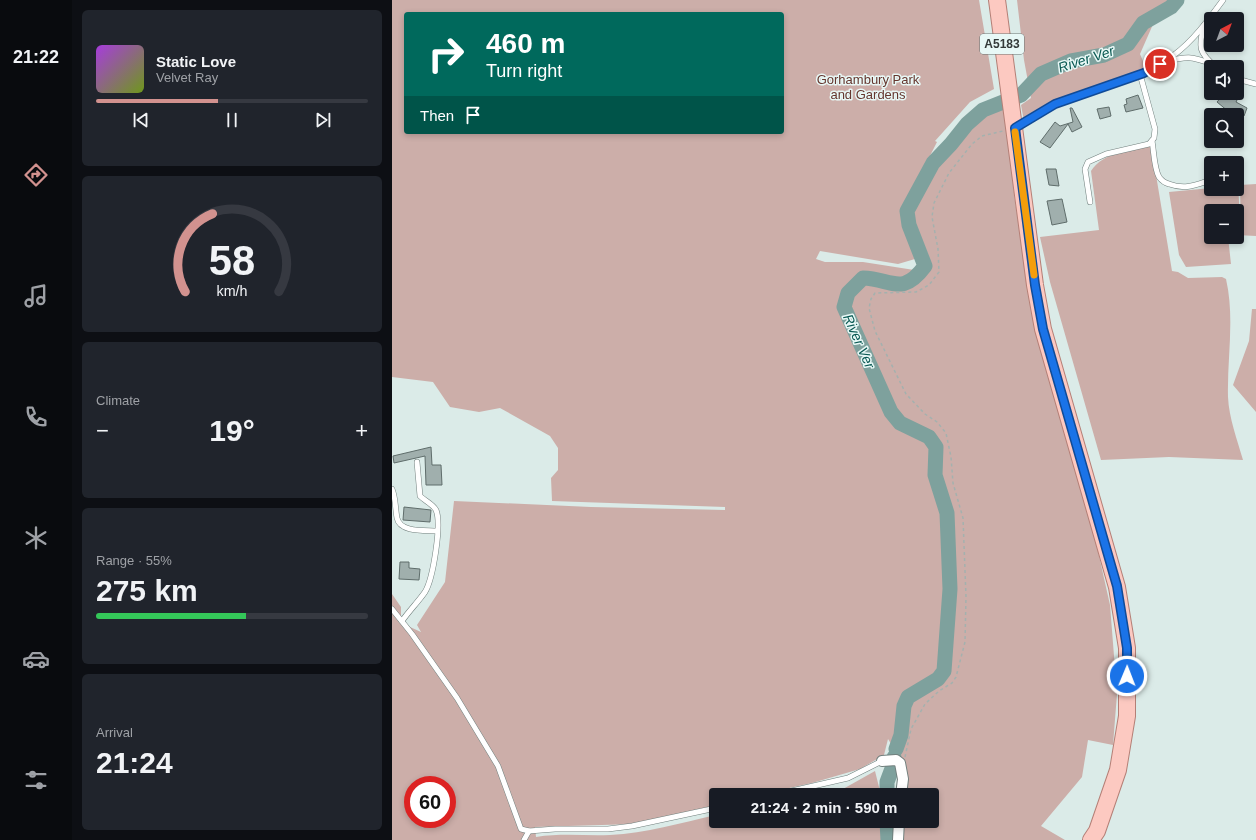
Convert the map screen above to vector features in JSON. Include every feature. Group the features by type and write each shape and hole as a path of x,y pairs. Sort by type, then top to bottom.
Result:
{"main road":[{"name":"A5183","path":"997,0 1012,109 1011,129 1043,329 1117,586 1127,648 1127,716 1118,770 1096,831 1091,840"}],"street":[{"path":"882,760 898,762 903,779 902,788"},
{"path":"898,840 899,828"}],"lane":[{"path":"1214,12 1223,0"},
{"path":"1160,64 1174,54 1204,25"},
{"path":"1204,25 1200,42 1201,51 1209,60"},
{"path":"1011,129 1055,104 1140,74 1160,64 1182,57 1194,57 1204,61"},
{"path":"1140,74 1154,129 1154,138 1152,141 1159,176 1165,183 1178,187 1185,188 1204,183"},
{"path":"1244,81 1256,84"},
{"path":"1090,202 1085,168 1088,162 1106,154 1149,144 1152,141"},
{"path":"402,621 425,591 430,579 437,531 438,520 436,509 420,496 418,490 417,462"},
{"path":"392,489 396,501 398,520 401,526 437,531"},
{"path":"392,609 457,698 494,759 498,766 521,829 529,831 555,829 608,829 632,826 709,810"},
{"path":"804,788 848,778 882,760"},
{"path":"524,840 529,831"}],"path":[{"path":"898,762 906,755 911,730 925,704 939,691 952,683 956,677 965,642 966,598 963,518 954,483 951,457 946,434 938,422 925,414 906,394 875,331 869,308 871,299 875,293 916,292 929,285 939,272 938,248 932,217 934,203 941,187 972,144 982,136 1011,129"}],"green space":[{"name":"Gorhambury Park and Gardens","path":"392,0 979,0 994,89 970,102 935,141 937,142 904,207 905,230 915,259 898,264 820,251 816,259 825,262 863,262 927,272 929,257 912,215 937,162 983,114 1004,106 1015,201 1035,330 1087,502 1110,605 1117,694 1113,745 1088,740 1082,777 1041,826 1065,840 903,840 904,828 939,828 939,788 906,788 905,766 888,739 884,755 860,769 812,783 789,788 709,788 709,807 635,824 535,827 536,837 555,835 610,835 637,832 709,817 709,828 883,828 884,840 392,840 392,594 401,607 401,617 410,627 421,632 417,625 445,582 454,501 591,507 725,510 725,507 552,501 551,478 558,470 558,448 550,436 500,408 479,412 450,407 433,382 392,377"},
{"path":"1017,0 1169,0 1154,22 1140,54 1146,68 1053,102 1024,121 1021,105 1031,98 1024,60"},
{"path":"1151,145 1172,271 1178,272 1188,278 1222,277 1226,279 1230,308 1228,397 1230,413 1243,460 1169,457 1101,460 1050,282 1040,237 1099,230 1091,171 1096,165 1110,156 1126,150"},
{"path":"1256,184 1256,236 1244,235 1244,204 1240,204 1240,196 1244,196 1244,185"},
{"path":"1204,189 1204,196 1239,196 1239,204 1204,204 1204,244 1229,244 1231,264 1186,267 1179,255 1169,192"},
{"path":"1252,309 1256,309 1256,412 1233,385 1249,341"},
{"path":"875,771 879,788 845,788"}],"building":[{"path":"1138,95 1143,108 1126,112 1124,105 1127,104 1126,99"},
{"path":"1219,100 1237,100 1236,102 1247,108 1244,116 1244,108 1224,108 1217,102"},
{"path":"1109,107 1111,116 1100,119 1097,109"},
{"path":"1070,108 1072,108 1082,127 1072,132 1068,124 1050,148 1040,142 1055,122 1060,126 1073,122"},
{"path":"1046,169 1056,169 1059,186 1049,185"},
{"path":"1062,199 1067,222 1052,225 1047,201"},
{"path":"431,447 432,465 441,465 442,485 426,485 425,456 394,463 393,456"},
{"path":"404,507 431,510 430,522 403,520"},
{"path":"400,562 409,562 409,568 420,569 419,580 399,579"}],"waterway":[{"name":"River Ver","path":"896,749 901,735 904,706 908,697 938,679 944,671 950,589 947,513 935,475 936,447 929,437 900,423 891,412 844,307 848,293 863,278 903,284 910,281 925,266 909,225 907,211 933,163 967,124 983,110 1021,95 1041,74 1071,61 1104,55 1128,44 1143,23 1171,7 1177,0"},
{"name":"River Ver","path":"887,788 887,782 893,766 894,757"},
{"name":"River Ver","path":"887,828 888,840"}],"slow traffic":[{"path":"1015,132 1034,275"}],"route":[{"path":"1127,676 1127,648 1117,586 1081,456 1043,329 1035,285 1015,128 1055,104 1097,88 1144,73 1160,64"}]}
